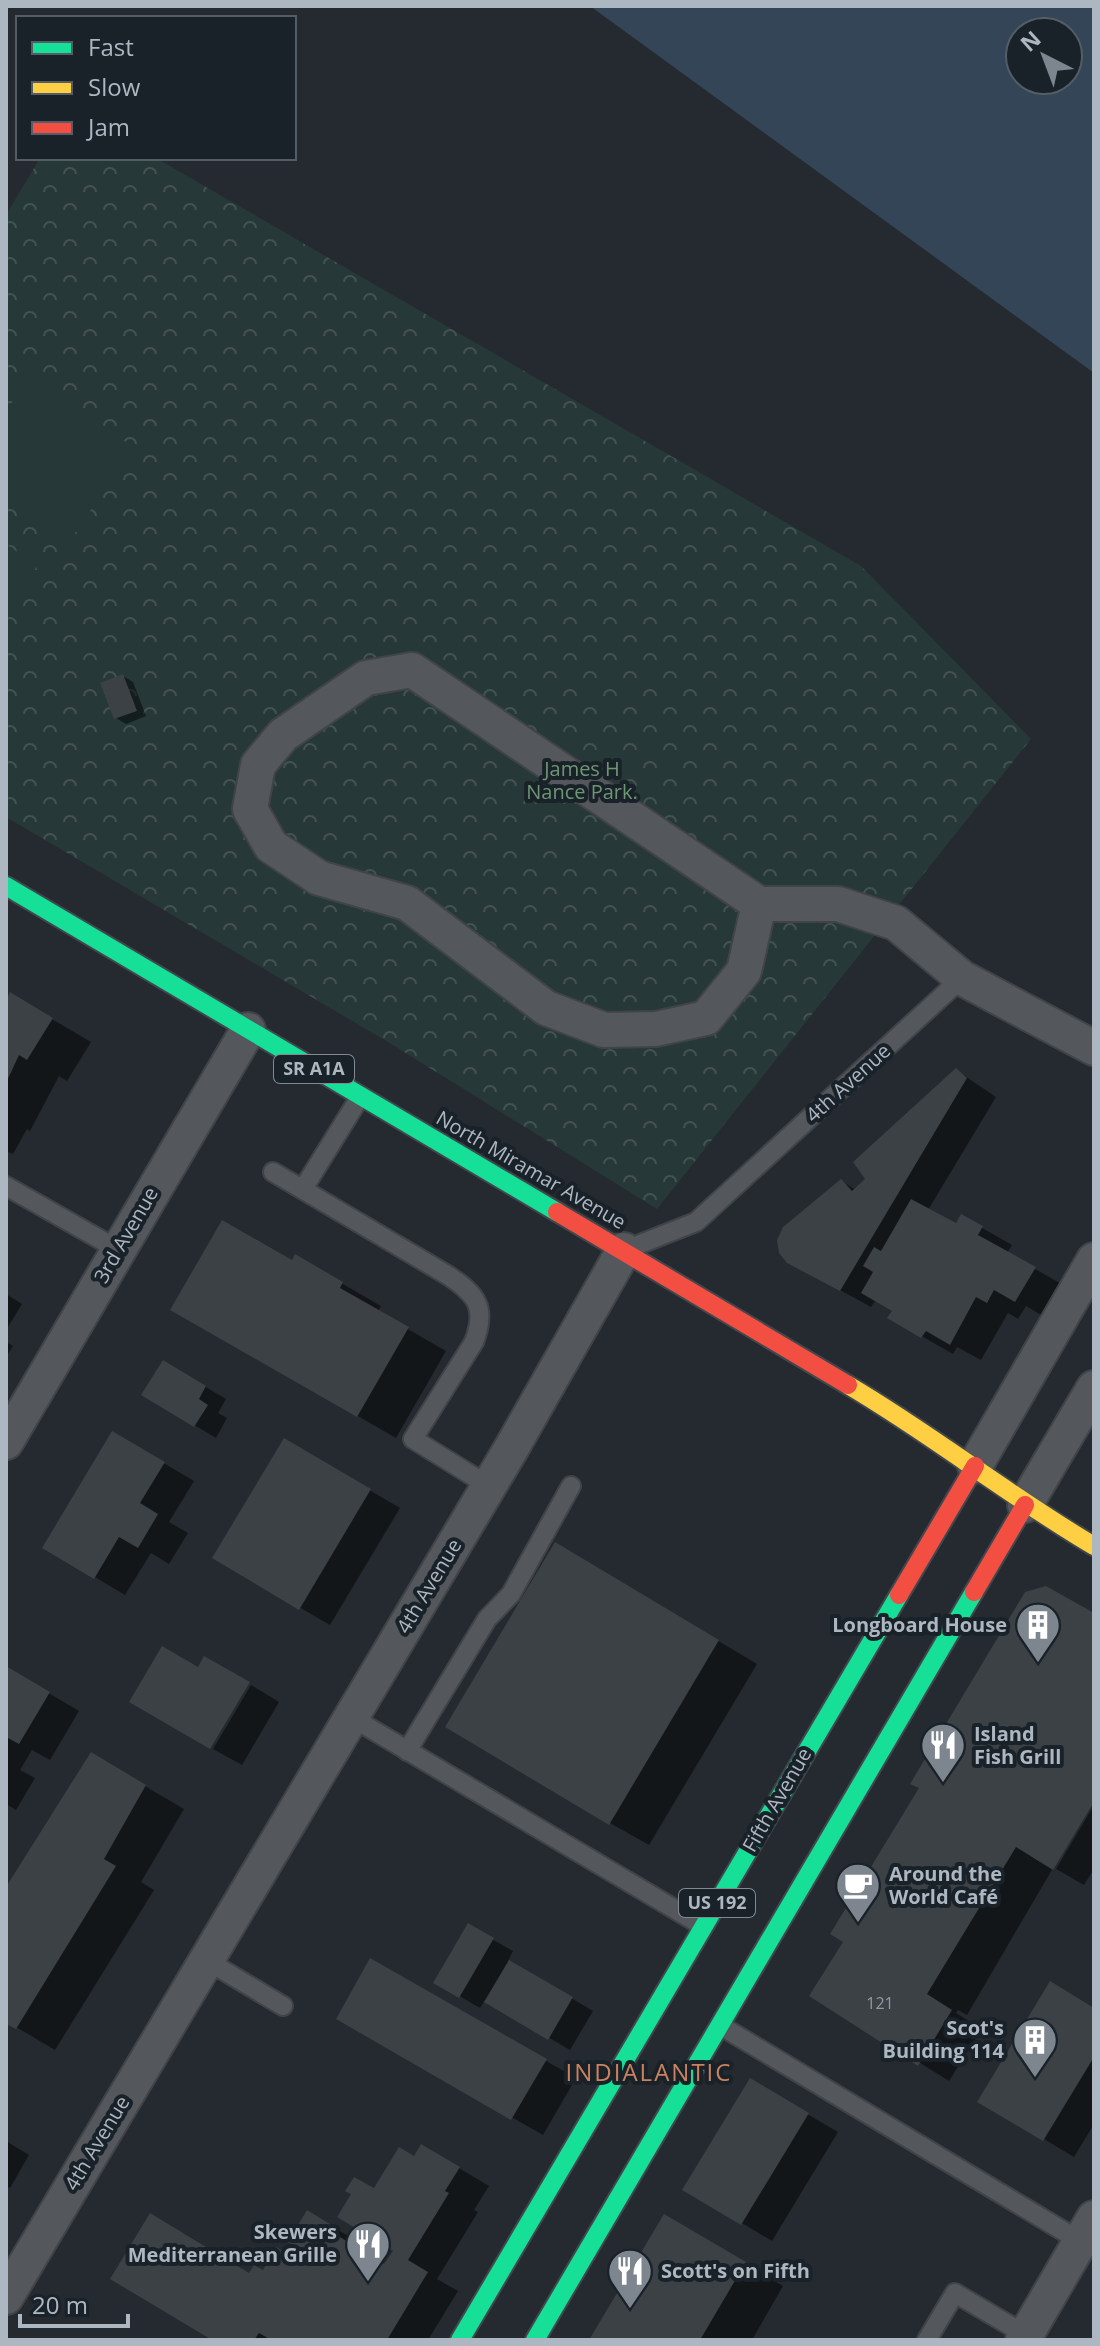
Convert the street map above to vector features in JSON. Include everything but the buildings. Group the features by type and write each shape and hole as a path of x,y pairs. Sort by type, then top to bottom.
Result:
{"main road":[{"name":"North Miramar Avenue","path":"6,886 898,1414 975,1466 1025,1505"},
{"name":"Fifth Avenue","path":"460,2340 975,1466"},
{"name":"SR A1A","path":"1025,1505 1094,1546"},
{"name":"US 192","path":"535,2340 1025,1505"}],"street":[{"path":"759,904 744,971 706,1018 656,1029 604,1030 546,1008 407,903 319,878 271,846 250,809 258,765 283,735 366,678 412,670 759,904 838,904 896,923 962,978 1094,1048"},
{"name":"3rd Avenue","path":"6,1442 248,1030"},
{"name":"4th Avenue","path":"6,2297 489,1486 624,1250"},
{"name":"Fifth Avenue","path":"975,1466 1094,1260"},
{"path":"1025,1505 1094,1388"},
{"path":"1025,2337 1087,2230"}],"lane":[{"name":"4th Avenue","path":"624,1250 696,1222 962,978"},
{"path":"303,1189 361,1096"},
{"path":"273,1172 449,1276 474,1296 481,1324 474,1342 413,1439 489,1486"},
{"path":"6,1186 117,1249"},
{"path":"407,1751 487,1619 511,1594 571,1486"},
{"path":"351,1717 703,1927"},
{"path":"206,1960 283,2006"},
{"path":"721,2026 1087,2230"},
{"path":"927,2340 955,2293 1025,2337"}],"green space":[{"name":"James H Nance Park.","path":"39,160 159,160 861,566 1031,739 657,1209 388,1042 6,817 6,215"},
{"path":"30,377 133,447 71,539 6,495 6,411"},
{"path":"6,544 37,566 6,610"}],"water":[{"path":"590,6 1094,6 1094,373"}],"traffic: fast":[{"path":"6,886 557,1212"},
{"path":"535,2340 974,1592"},
{"path":"460,2340 899,1595"}],"traffic: slow":[{"path":"848,1385 1094,1546"}],"traffic: jam":[{"path":"557,1212 848,1385"},
{"path":"899,1595 975,1466"},
{"path":"974,1592 1025,1505"}],"place":[{"name":"Longboard House","path":"1038,1664"},
{"name":"Island Fish Grill","path":"943,1784"},
{"name":"Around the World Café","path":"858,1924"},
{"name":"Scot's Building 114","path":"1035,2079"},
{"name":"Skewers Mediterranean Grille","path":"368,2283"},
{"name":"Scott's on Fifth","path":"630,2310"}],"district":[{"name":"INDIALANTIC","path":"649,2073"}]}
